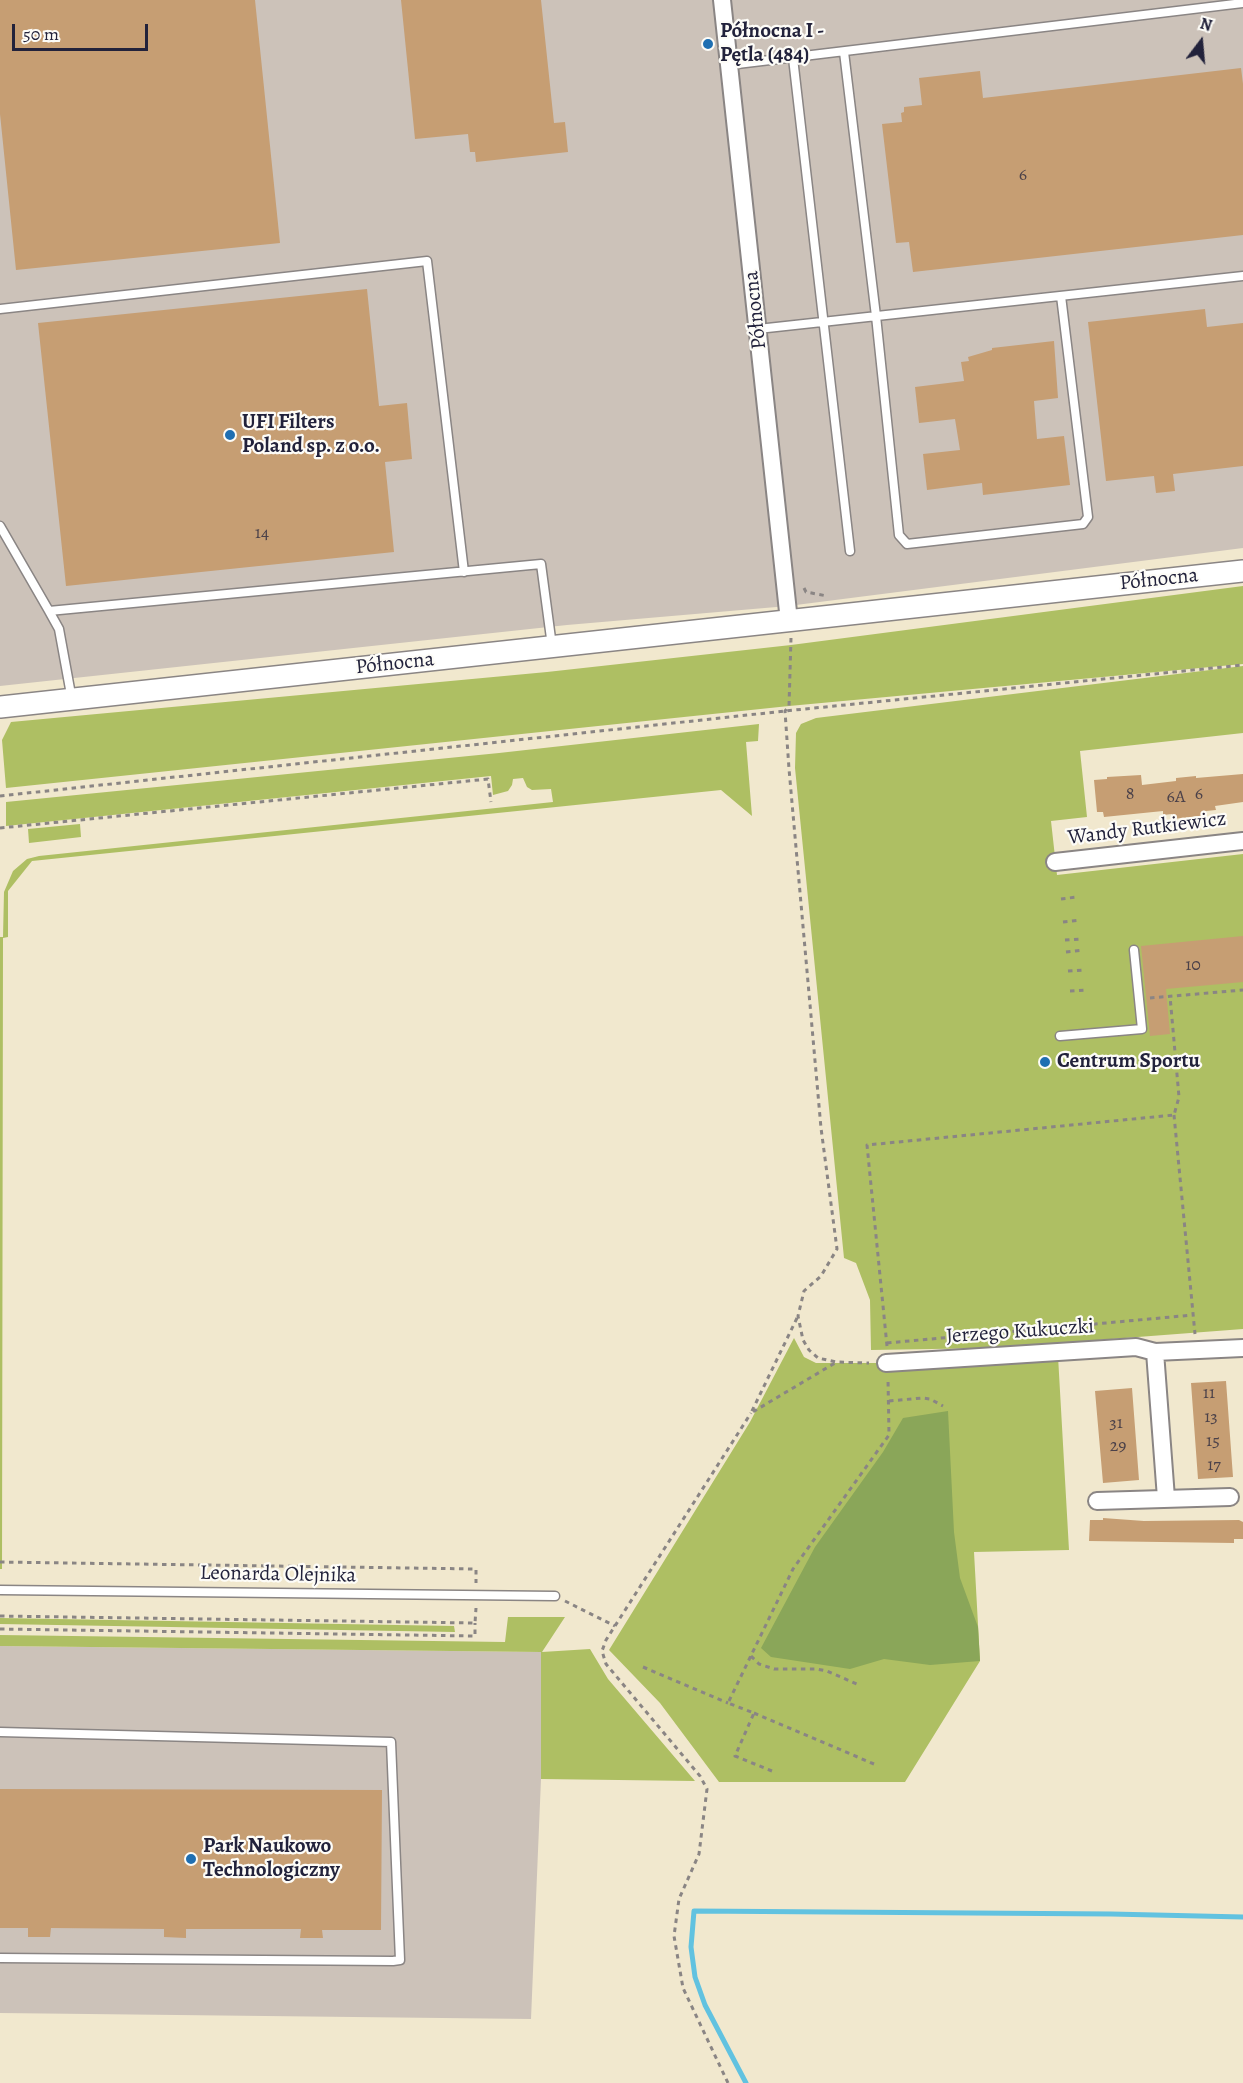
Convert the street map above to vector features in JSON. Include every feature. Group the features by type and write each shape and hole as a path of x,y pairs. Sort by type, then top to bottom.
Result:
{"street":[{"name":"Północna","path":"722,0 789,621"},
{"name":"Północna","path":"0,707 1243,570"},
{"name":"Wandy Rutkiewicz","path":"1055,862 1243,841"},
{"name":"Jerzego Kukuczki","path":"886,1363 1136,1347 1155,1352 1243,1348"},
{"path":"1155,1352 1166,1498"},
{"path":"1097,1501 1230,1497"}],"lane":[{"path":"729,65 1243,3"},
{"path":"844,52 876,316 899,535 907,544 1083,524 1088,517 1061,296"},
{"path":"793,58 850,551"},
{"path":"0,309 427,261 464,572"},
{"path":"758,329 1243,276"},
{"path":"0,526 59,629 72,700"},
{"path":"49,611 541,564 552,646"},
{"path":"1060,1036 1142,1029 1134,950"},
{"name":"Leonarda Olejnika","path":"0,1590 555,1596"},
{"path":"0,1732 391,1742 400,1960 0,1958"}],"path":[{"path":"728,2083 683,1988 674,1936 680,1899 699,1854 707,1789 700,1776 606,1664 602,1651 606,1640 751,1413 798,1316 804,1291 821,1276 837,1249 821,1128 785,711 789,706 791,645 789,621"},
{"path":"0,796 785,711 1243,665"},
{"path":"0,828 488,779 491,802"},
{"path":"1061,899 1077,897"},
{"path":"1064,922 1080,920"},
{"path":"1065,940 1081,939"},
{"path":"1066,952 1083,950"},
{"path":"1068,972 1084,970"},
{"path":"1070,991 1086,990"},
{"path":"1139,999 1243,990"},
{"path":"1170,996 1179,1097 1174,1115 1197,1350"},
{"path":"728,1703 793,1569 889,1436 887,1343 867,1145 1174,1115"},
{"path":"887,1343 1193,1315"},
{"path":"798,1316 803,1341 818,1358 836,1362 886,1363"},
{"path":"751,1413 836,1362"},
{"path":"889,1401 921,1398 930,1399 943,1406"},
{"path":"555,1596 615,1626"},
{"path":"0,1629 475,1635 475,1623"},
{"path":"751,1656 759,1664 774,1669 827,1671 860,1685"},
{"path":"643,1667 874,1764"},
{"path":"754,1713 735,1756 772,1771"}],"shaded area":[{"path":"0,0 1243,0 1243,548 788,606 567,625 0,686"},
{"path":"0,1646 542,1652 541,1779 531,2019 0,2013"}],"green space":[{"path":"1243,586 1243,664 789,706 6,788 2,740 11,722 547,672 791,645"},
{"name":"Centrum Sportu","path":"1243,666 1243,733 1080,751 1087,817 1051,821 1057,875 1243,854 1243,1329 993,1348 871,1350 870,1300 856,1263 844,1258 795,768 796,733 801,724 816,718"},
{"path":"759,724 758,741 746,742 752,816 721,790 32,861 8,891 8,937 3,938 2,1569 0,1569 0,937 3,937 4,892 13,871 27,859 39,856 553,802 551,789 532,790 527,787 523,778 513,779 508,791 493,795 491,776 6,826 6,802 499,753"},
{"path":"80,824 81,837 29,843 28,829"},
{"path":"794,1338 804,1357 816,1363 886,1363 1058,1356 1069,1550 974,1552 980,1661 905,1782 719,1782 660,1703 609,1650 750,1422"},
{"path":"948,1411 954,1532 960,1578 978,1627 980,1661 930,1665 884,1659 850,1669 771,1657 761,1648 815,1547 883,1452 903,1418"},
{"path":"508,1617 565,1617 542,1652 590,1649 608,1679 695,1781 541,1779 541,1652 0,1646 0,1635 505,1642"},
{"path":"0,1618 454,1626 455,1632 0,1624"}],"building":[{"path":"0,0 255,0 280,243 16,270 0,114"},
{"path":"401,0 541,0 554,123 565,122 568,152 476,162 475,152 470,152 468,134 415,139"},
{"path":"1241,68 1243,84 1243,235 913,272 909,242 896,243 882,124 902,122 901,113 904,112 904,107 922,105 919,78 980,71 983,98"},
{"name":"UFI Filters Poland sp. z o.o.","path":"367,289 379,406 407,403 412,459 385,462 394,552 66,586 38,323"},
{"path":"1205,309 1207,327 1243,323 1243,466 1173,474 1175,491 1156,493 1154,476 1106,481 1088,322"},
{"path":"1054,341 1058,398 1034,401 1037,439 1064,436 1070,485 983,495 982,483 927,490 923,454 960,450 955,419 919,423 915,387 964,381 961,362 969,361 968,357 992,350 992,348"},
{"path":"1243,774 1243,802 1215,806 1216,810 1206,811 1207,815 1173,819 1172,814 1163,815 1163,811 1104,817 1103,812 1097,812 1094,780 1141,775 1142,785 1176,781 1176,778"},
{"name":"Centrum Sportu","path":"1243,936 1243,982 1166,989 1170,1034 1150,1036 1141,946"},
{"path":"1226,1381 1233,1477 1198,1479 1191,1383"},
{"path":"1132,1388 1139,1480 1103,1483 1095,1391"},
{"path":"1103,1518 1144,1521 1239,1520 1243,1522 1243,1539 1234,1539 1234,1543 1089,1541 1090,1520 1103,1520"},
{"name":"Park Naukowo Technologiczny","path":"0,1789 382,1790 381,1930 322,1930 323,1938 300,1938 301,1929 186,1929 186,1938 164,1937 164,1929 51,1928 50,1937 28,1937 28,1928 0,1928"}],"waterway":[{"path":"746,2083 705,2005 695,1977 691,1947 694,1911 1243,1917"}],"place":[{"name":"Północna I - Pętla (484)","path":"708,44"},
{"name":"UFI Filters Poland sp. z o.o.","path":"230,435"},
{"name":"Centrum Sportu","path":"1045,1062"},
{"name":"Park Naukowo Technologiczny","path":"191,1859"}]}
